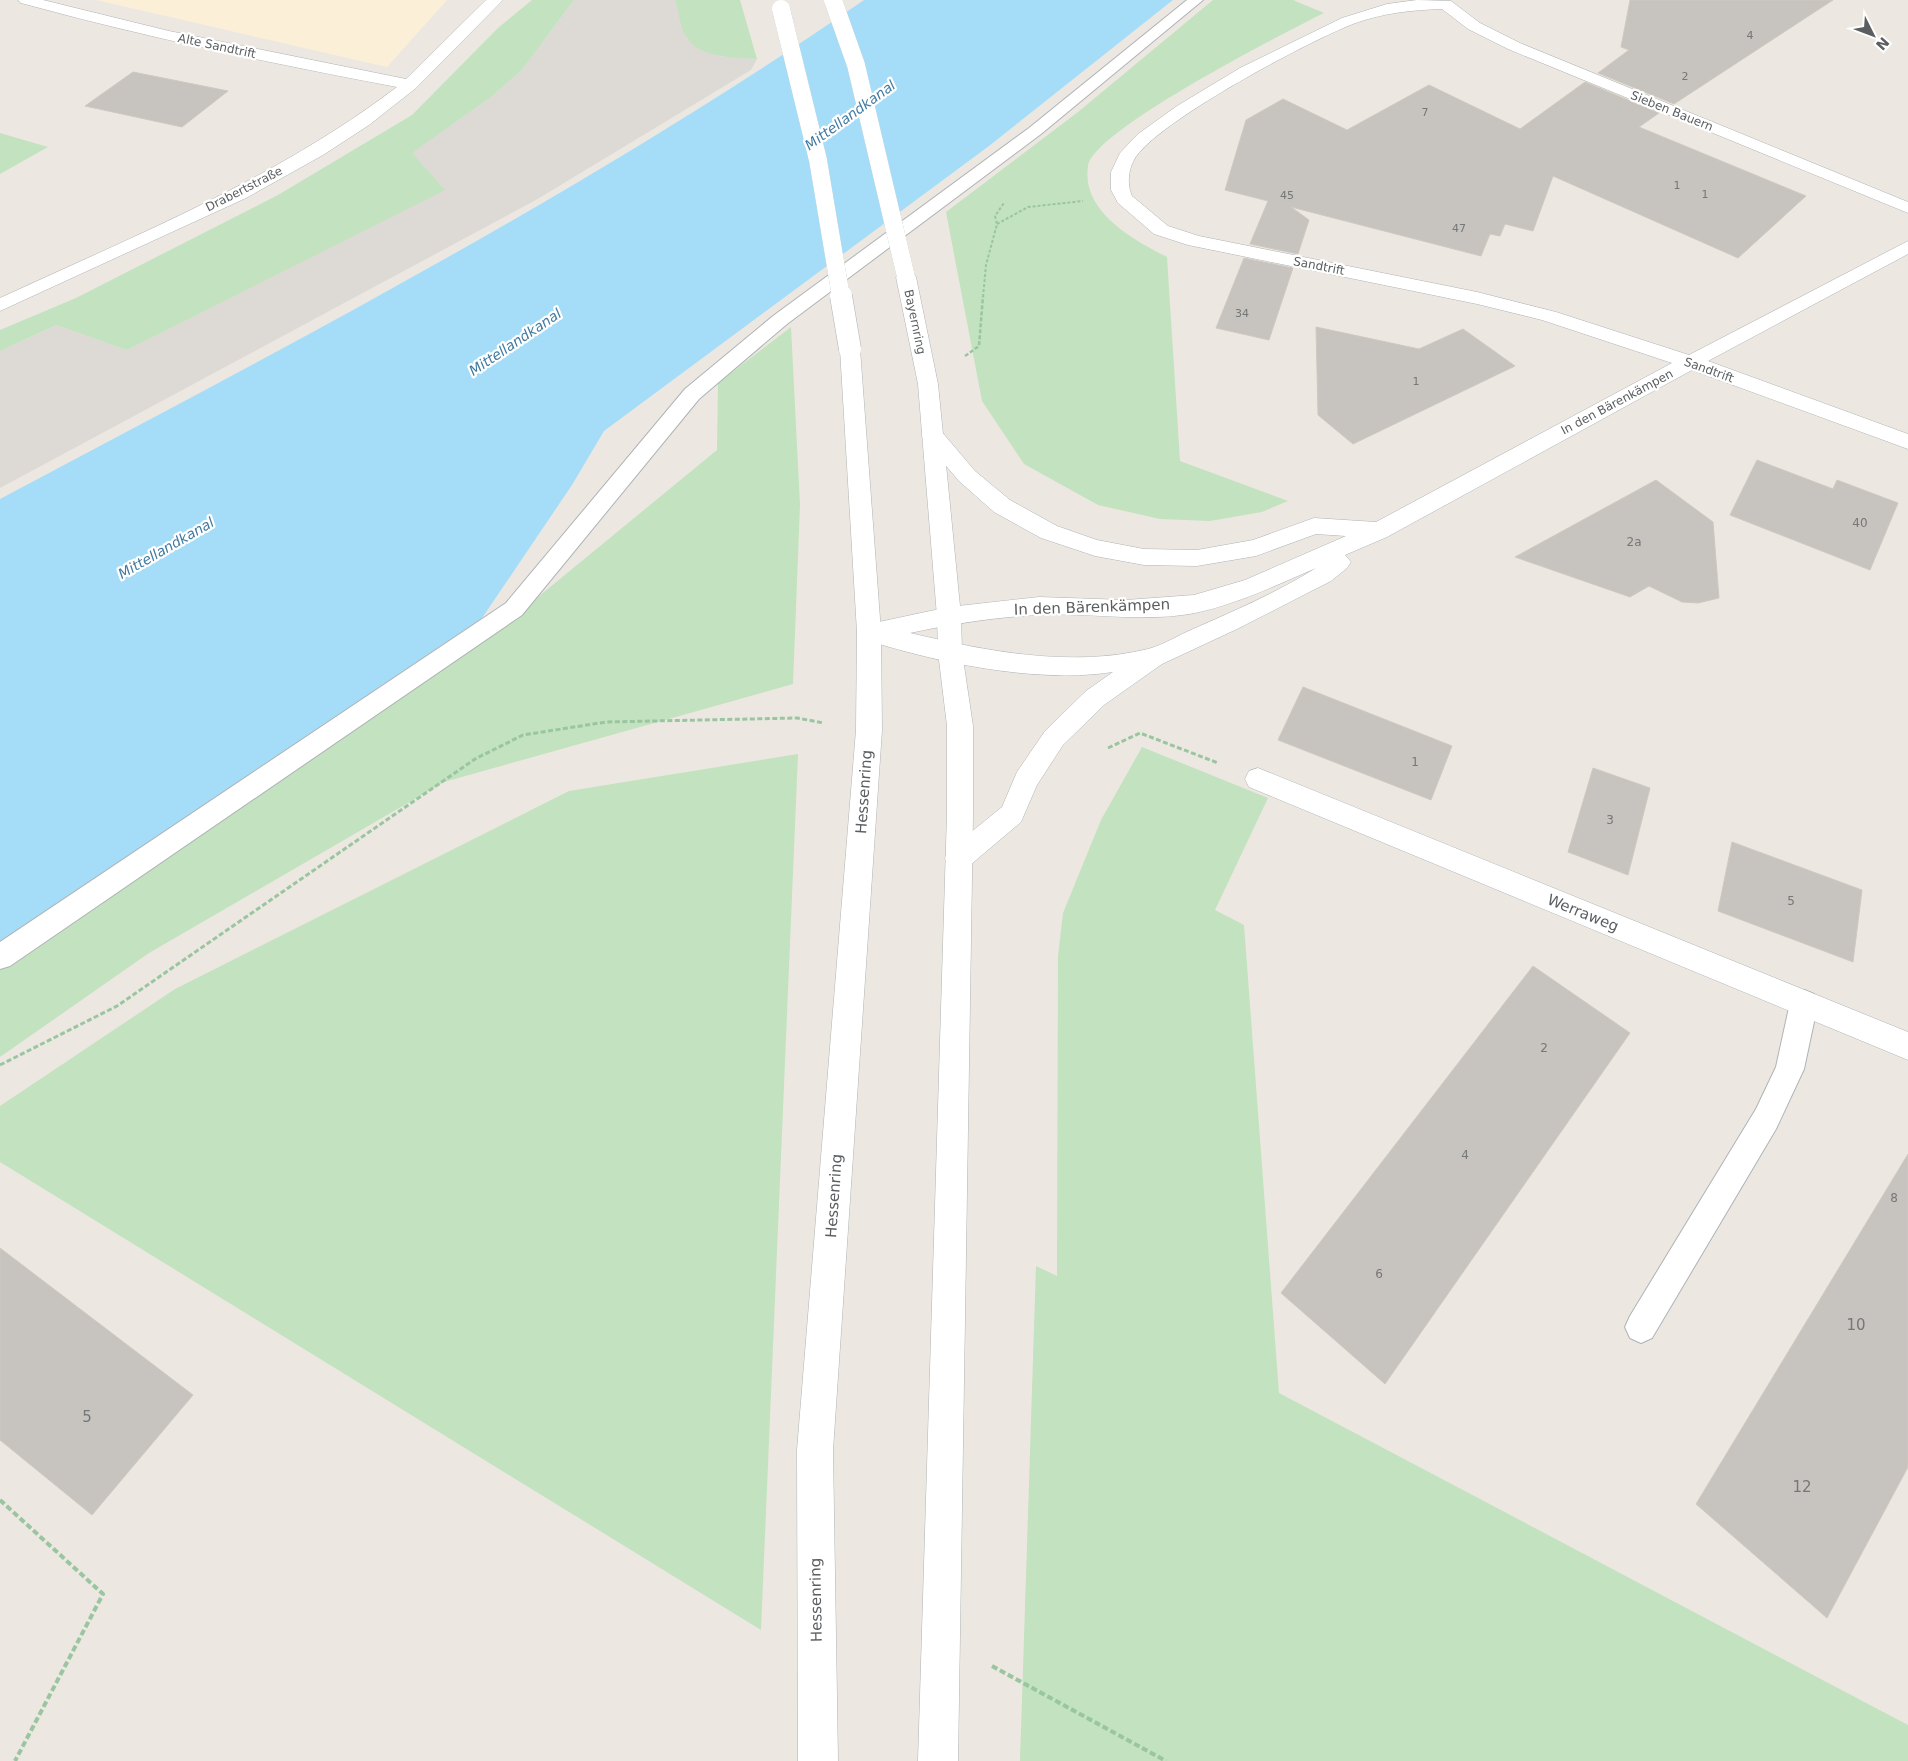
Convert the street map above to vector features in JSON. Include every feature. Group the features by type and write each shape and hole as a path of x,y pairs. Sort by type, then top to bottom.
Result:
{"street":[{"name":"Alte Sandtrift","path":"26,0 77,15 215,46 410,85"},
{"name":"Drabertstraße","path":"462,33 478,0"},
{"name":"Drabertstraße","path":"0,305 240,194 317,151 410,85 495,0"},
{"name":"Bayernring","path":"833,0 856,65 906,277 928,384 949,616 950,652"},
{"path":"1124,199 1120,190 1120,172 1126,157 1144,138 1183,110 1246,71 1347,21 1387,9 1446,2"},
{"name":"Sieben Bauern","path":"1446,2 1474,26 1514,46 1908,208"},
{"path":"779,4 818,160 850,349 869,632"},
{"name":"Sandtrift","path":"1124,199 1161,230 1195,241 1477,298 1548,316 1690,362 1908,442"},
{"name":"In den Bärenkämpen","path":"869,632 949,616 1039,606 1126,609 1194,604 1253,586 1380,530 1690,362 1908,247"},
{"path":"933,436 967,476 1002,506 1049,532 1095,548 1144,557 1197,558 1256,548 1314,526 1380,530"},
{"name":"In den Bärenkämpen","path":"960,858 1012,814 1026,780 1054,738 1096,698 1153,657 1230,623 1323,575 1380,530"},
{"name":"In den Bärenkämpen","path":"869,632 950,652 1039,664 1085,666 1153,657"},
{"name":"Hessenring","path":"818,1761 814,1450 869,730 869,632"},
{"path":"938,1761 960,858 960,726 950,652"},
{"name":"Werraweg","path":"1258,779 1908,1046"}],"lane":[{"path":"0,957 514,609 692,394 780,320 1035,131 1196,0"},
{"path":"1641,1328 1766,1119 1790,1068 1804,1003"}],"path":[{"path":"928,384 979,346 986,265 997,224 1028,207 1124,199"},
{"path":"0,1065 117,1006 475,759 523,735 606,722 797,718 869,730"},
{"path":"1054,738 1092,755 1140,733 1258,779"},
{"path":"0,1500 104,1594 15,1761"},
{"path":"941,1638 1166,1761"}],"shaded area":[{"path":"96,0 447,0 387,67"},
{"path":"574,0 675,0 687,39 719,56 757,59 751,70 536,200 0,488 0,351 56,325 127,350 444,189 411,153 491,97 522,70"}],"green space":[{"path":"532,0 574,0 522,70 491,97 412,153 445,190 127,350 56,325 0,351 0,330 76,298 278,195 412,115 498,28"},
{"path":"675,0 740,0 757,59 719,56 700,50 693,45 683,30"},
{"path":"1213,0 1293,0 1324,13 1194,83 1122,130 1098,150 1088,166 1088,182 1093,197 1101,211 1112,222 1140,242 1167,257 1180,461 1288,501 1262,512 1210,521 1160,519 1098,505 1024,464 982,401 946,212 1078,112"},
{"path":"0,133 48,147 0,174"},
{"path":"791,327 800,505 793,684 444,782 149,953 0,1057 0,964 527,606 717,450 718,383"},
{"path":"1142,747 1268,798 1215,910 1244,925 1279,1393 1908,1725 1908,1761 1020,1761 1036,1266 1057,1276 1058,956 1063,913 1101,820"},
{"path":"798,754 761,1630 0,1162 0,1106 175,989 569,791"}],"water":[{"name":"Mittellandkanal","path":"864,0 1173,0 989,146 604,431 572,485 478,624 0,942 0,499 440,262 548,200 655,136"}],"building":[{"path":"1630,0 1833,0 1674,104 1598,73 1629,50 1621,47"},
{"path":"133,72 228,91 182,127 85,106"},
{"path":"1585,82 1659,113 1639,127 1806,196 1738,258 1553,176 1533,231 1505,224 1500,236 1490,234 1481,256 1291,207 1309,220 1298,254 1250,244 1268,201 1225,190 1246,120 1283,99 1347,130 1429,85 1520,129"},
{"path":"1244,258 1293,268 1269,340 1216,328"},
{"path":"1316,327 1419,349 1463,329 1515,366 1353,444 1318,415"},
{"path":"1757,460 1833,489 1837,480 1898,503 1870,570 1730,515"},
{"path":"1656,480 1713,522 1719,598 1698,603 1682,602 1649,586 1630,597 1515,557"},
{"path":"1303,687 1452,746 1431,800 1278,740"},
{"path":"1593,768 1650,788 1628,875 1568,852"},
{"path":"1732,842 1862,890 1853,962 1718,911"},
{"path":"1533,966 1630,1033 1385,1384 1281,1293"},
{"path":"1908,1154 1908,1467 1827,1618 1696,1504"},
{"path":"0,1248 193,1395 92,1515 0,1440"}]}
